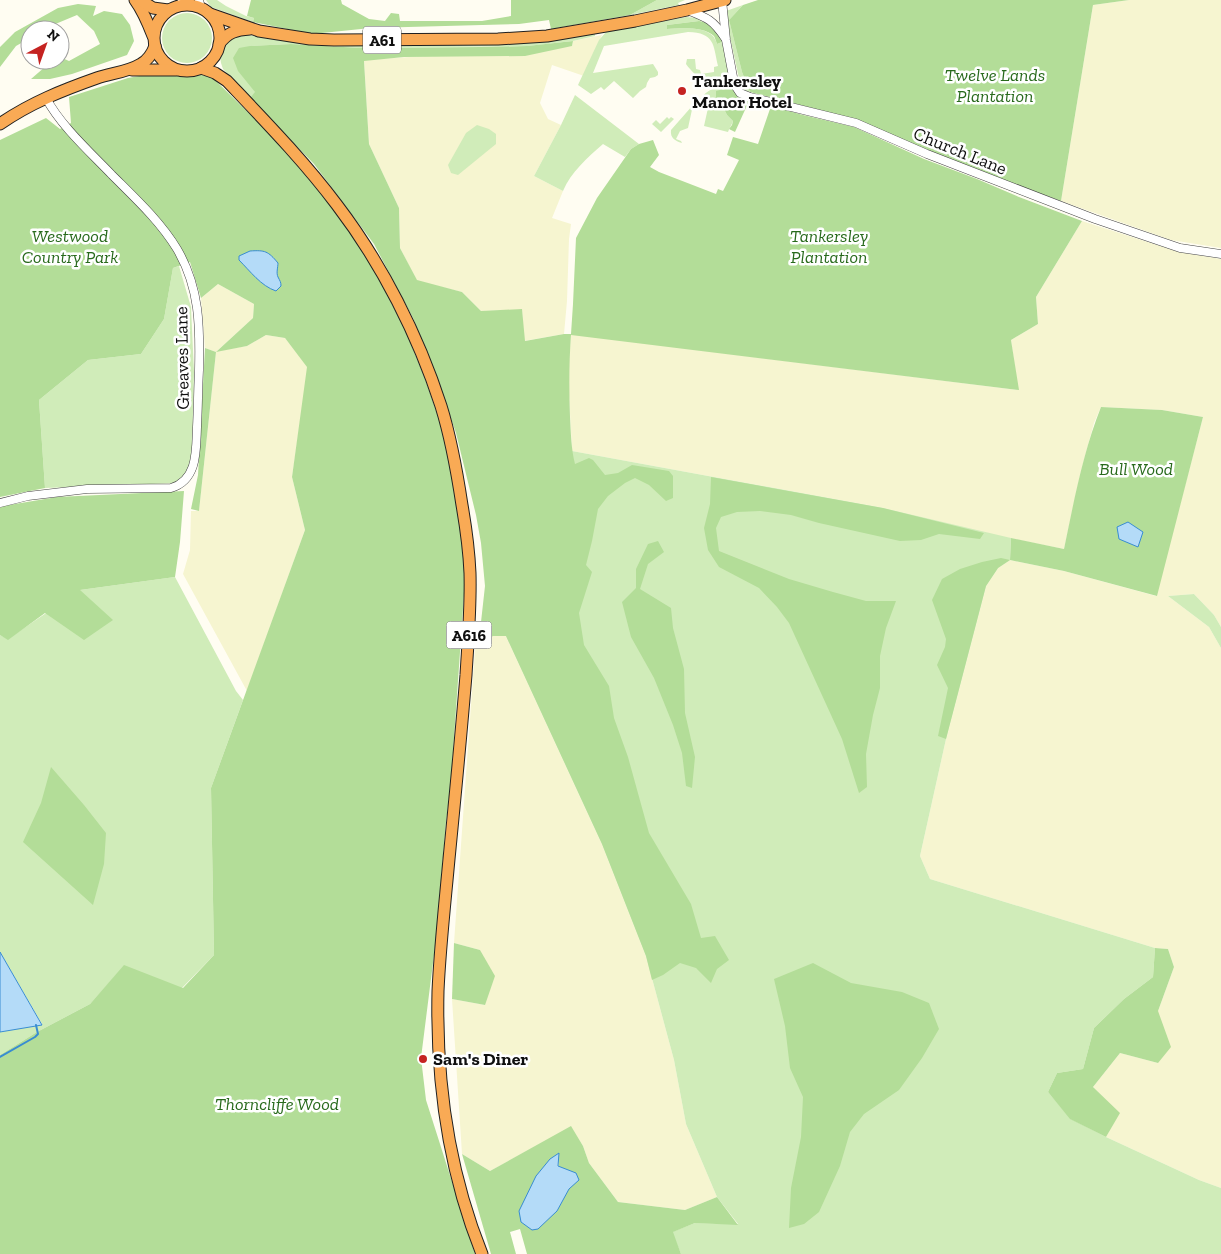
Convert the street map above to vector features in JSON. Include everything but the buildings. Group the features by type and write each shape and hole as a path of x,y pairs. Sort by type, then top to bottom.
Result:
{"highway":[{"path":"135,0 148,23 158,55 164,62 180,70"},
{"path":"130,70 194,70 201,68 212,60 220,36 215,21 203,7 177,5 153,8 140,0"},
{"path":"684,11 696,0"},
{"name":"A61","path":"203,7 251,28 289,36 334,40 515,38 546,36 635,21 684,11 719,1"},
{"path":"0,124 64,89 130,70 145,62 152,54 155,27 160,18 177,5"},
{"name":"A61","path":"217,49 223,38 230,33 251,28"},
{"name":"A616","path":"217,49 220,70 226,81"},
{"name":"A616","path":"201,68 226,81 294,153 337,205 370,252 404,314 424,360 441,407 457,470 470,572 468,642 438,990 439,1040 440,1069 452,1157 463,1198 482,1254"}],"street":[{"name":"Church Lane","path":"719,1 734,82 738,90 743,94 856,123 927,154 1095,220 1165,244 1221,254"},
{"name":"Church Lane","path":"684,11 700,15 712,21 726,40"},
{"name":"Greaves Lane","path":"0,503 28,496 87,489 171,488 187,479 194,462 198,416 199,326 198,306 187,270 179,252 168,236 58,118 46,98"}],"green space":[{"path":"206,0 217,0 246,16 254,18 253,22 211,7"},
{"path":"251,0 341,0 342,4 369,19 385,21 391,13 399,14 400,21 482,21 511,16 511,0 657,0 630,15 551,29 549,20 519,24 371,28 312,34 253,22 254,18 247,16"},
{"path":"657,0 685,0 678,3 679,5 630,15"},
{"name":"Twelve Lands Plantation","path":"758,0 1129,0 1093,5 1061,201 929,152 858,120 750,92 742,72 729,20 743,5"},
{"path":"1129,0 1221,0 1221,248 1171,240 1061,201 1093,5"},
{"path":"78,4 96,6 93,16 104,11 122,14 130,25 134,41 127,55 72,74 50,79 31,79 41,70 70,70 70,60 100,44 94,31 77,15 65,20 36,20 58,8"},
{"path":"743,5 729,20 742,72 750,92 744,90 740,83 725,14 726,11"},
{"path":"187,13 197,15 205,20 210,28 212,38 210,48 205,56 197,61 187,63 177,61 169,56 164,48 162,38 164,28 169,20 177,15"},
{"path":"686,17 706,21 667,25 667,29 691,28 704,31 713,36 717,44 722,42 730,73 724,80 708,83 696,75 686,64 687,59 695,59 696,69 700,70 701,74 714,72 714,67 718,66 713,46 708,37 688,32 604,46 593,73 653,64 658,72 658,75 650,78 646,87 633,98 614,81 604,90 601,87 591,94 578,85 599,40 606,32"},
{"path":"699,21 707,23 714,28 722,42 717,44 714,36 704,31 691,28 667,29 667,25"},
{"path":"20,29 20,44 16,46 0,67 0,47"},
{"path":"595,34 595,36 573,41 527,46 361,48 291,44 251,46 255,93 250,98 223,69 220,56 223,46 234,37 247,35 308,44 345,46 493,44 561,39"},
{"path":"602,35 584,76 552,65 540,103 548,119 561,125 534,176 563,191 552,218 571,224 567,301 564,334 524,341 522,310 481,311 462,292 417,281 400,248 399,208 369,144 364,60 572,46 573,41"},
{"name":"Tankersley Plantation","path":"573,41 572,46 525,56 404,57 364,61 369,144 399,208 400,248 417,280 462,292 481,311 522,309 525,341 571,334 576,238 597,198 631,149 639,144 653,140 659,155 650,167 716,194 718,189 723,191 739,160 727,155 733,137 758,144 771,106 854,127 924,159 1082,221 1036,297 1038,324 1011,340 1019,390 571,335 571,440 575,464 589,458 593,460 605,475 618,473 632,465 669,471 673,476 673,498 666,501 649,485 635,478 608,496 598,509 586,565 592,572 579,613 584,645 609,686 614,718 628,757 649,833 691,904 701,938 715,936 729,960 717,969 711,983 696,968 680,963 652,980 646,956 602,844 506,636 493,636 475,649 480,631 485,586 476,515 456,433 435,372 413,318 374,244 314,164 250,98 255,92 238,71 233,58 239,48 250,46 291,44 361,48 481,47 527,46"},
{"name":"Thorncliffe Wood","path":"151,74 192,77 202,75 212,77 269,133 311,181 353,235 377,275 406,332 442,428 456,494 466,566 451,781 436,939 421,1058 426,1100 475,1254 0,1254 0,1055 37,1032 90,1004 124,965 183,988 214,955 211,788 305,530 292,477 307,367 285,338 266,335 247,346 216,352 253,318 254,304 218,284 201,298 190,262 173,268 164,319 141,354 88,360 39,400 45,488 0,497 0,140 46,118 60,129 71,123 69,97 128,78"},
{"path":"725,86 731,87 741,97 749,101 735,132 729,129 733,121 723,107 709,102 710,98 716,98 716,91"},
{"path":"722,87 714,104 723,107 733,121 728,132 704,126 708,108 695,104 710,91"},
{"path":"575,95 639,144 631,149 625,157 603,144 575,171 563,191 534,176"},
{"path":"693,105 688,128 680,131 676,139 682,143 679,142 672,137 671,130"},
{"path":"667,117 674,119 661,132 652,124 656,120 660,124"},
{"path":"477,125 489,129 496,134 496,144 458,175 451,173 448,165 466,133"},
{"path":"1082,221 1179,252 1221,259 1221,627 1214,615 1194,594 1168,596 1209,627 1221,648 1221,1188 1199,1180 1106,1137 1119,1113 1093,1087 1120,1053 1158,1063 1158,1011 1174,967 1168,949 1155,948 930,879 920,856 946,739 986,586 998,568 1010,560 1064,571 1156,596 1203,417 1162,410 1101,407 1094,423 1081,471 1064,549 984,533 883,508 572,451 569,395 571,334 1018,390 1011,340 1038,324 1036,297"},
{"path":"179,266 191,307 194,372 192,454 189,471 177,483 45,488 39,400 88,360 141,354 164,319 173,268"},
{"path":"218,284 254,304 253,318 217,351 247,346 266,335 285,338 308,367 292,477 305,530 247,691 183,574 190,550 191,511 199,511 216,352 205,348 201,298"},
{"path":"205,348 216,352 199,511 191,509 198,475"},
{"name":"Bull Wood","path":"1101,407 1162,410 1203,417 1157,596 1064,571 1010,560 1011,538 1064,549 1084,459"},
{"path":"572,451 883,508 1011,538 1010,560 998,568 986,586 946,739 920,856 930,879 1155,948 1153,977 1124,999 1094,1028 1083,1069 1057,1073 1048,1092 1071,1119 1199,1180 1221,1188 1221,1254 681,1254 672,1232 695,1223 738,1224 717,1197 686,1124 674,1060 646,956 602,844 506,636"},
{"path":"711,477 883,508 984,533 980,539 939,534 921,540 900,541 791,515 760,511 737,512 721,517 716,528 719,551 789,579 833,592 866,601 896,601 886,628 880,656 880,688 866,754 867,787 859,793 842,739 789,623 759,588 719,567 708,550 704,528 710,504"},
{"path":"184,491 175,577 80,590 113,620 84,640 45,613 8,640 0,635 0,508 57,497"},
{"path":"658,541 664,552 648,564 640,589 671,608 673,628 684,669 685,713 695,757 692,788 686,786 682,753 673,725 654,678 631,637 622,602 636,588 636,569 648,544"},
{"path":"1001,558 1010,560 998,568 986,586 946,739 938,736 948,688 937,665 945,647 946,639 932,600 942,579 960,569"},
{"path":"175,577 236,691 243,700 211,788 214,955 181,989 124,966 90,1004 37,1032 0,1055 0,1032 42,1024 0,952 0,635 8,639 80,590"},
{"path":"1194,594 1214,615 1221,627 1221,648 1209,627 1168,596"},
{"path":"493,636 506,636 602,844 646,956 674,1060 686,1124 717,1197 685,1210 618,1202 589,1163 583,1146 571,1127 490,1171 462,1154 452,999 485,1005 480,950 454,943 475,649"},
{"path":"51,767 106,833 104,864 93,905 23,842 41,803"},
{"path":"454,943 480,950 495,976 485,1005 452,999"},
{"path":"1155,948 1168,949 1174,967 1158,1011 1171,1047 1158,1063 1120,1053 1093,1087 1120,1113 1106,1137 1070,1119 1048,1092 1057,1073 1083,1069 1094,1028 1124,999 1153,977"},
{"path":"813,963 851,983 902,992 929,1003 939,1029 922,1058 899,1090 864,1114 850,1132 840,1166 819,1212 804,1224 789,1228 791,1188 801,1137 803,1097 790,1068 785,1026 774,979"},
{"path":"571,1126 583,1146 589,1163 618,1202 685,1210 717,1197 738,1225 695,1223 673,1232 681,1254 527,1254 520,1229 510,1232 516,1254 491,1254 462,1154 490,1171","holes":["559,1166 579,1180 569,1188 557,1211"]}],"water":[{"path":"250,251 266,252 278,263 277,274 281,286 276,291 261,282 239,260 239,256"},
{"path":"1128,522 1143,532 1138,547 1119,539 1117,527"},
{"path":"0,952 42,1025 0,1032"},
{"path":"559,1153 558,1166 576,1173 579,1180 569,1189 557,1211 538,1229 532,1230 521,1222 519,1211 536,1176 550,1159"}],"waterway":[{"path":"0,1057 35,1037 38,1034 36,1025"}],"place":[{"name":"Tankersley Manor Hotel","path":"682,91"},
{"name":"Sam's Diner","path":"423,1059"}],"park label":[{"name":"Westwood Country Park","path":"70,246"}]}
